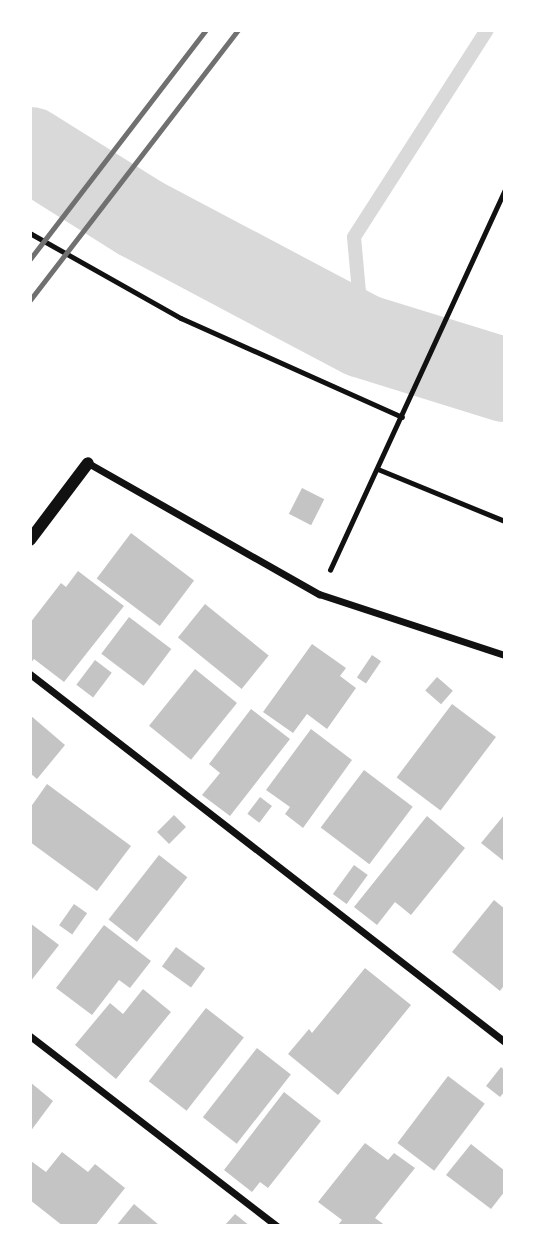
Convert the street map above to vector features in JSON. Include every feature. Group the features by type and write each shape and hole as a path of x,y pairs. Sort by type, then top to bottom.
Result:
{"street":[{"path":"30,540 88,463 319,594 505,655"},
{"path":"30,674 505,1042"},
{"path":"30,1036 277,1226"}],"path":[{"path":"319,594 505,189"},
{"path":"30,233 181,318 402,417"},
{"path":"378,469 505,521"}],"building":[{"path":"302,488 324,499 311,525 289,514"},
{"path":"131,533 194,581 160,626 97,579"},
{"path":"78,571 124,606 64,682 34,659 30,664 30,623 61,583 66,587"},
{"path":"205,604 269,656 242,689 178,637"},
{"path":"129,617 171,649 144,686 101,654"},
{"path":"312,644 346,668 340,676 356,688 327,729 307,714 293,733 263,712"},
{"path":"372,655 381,661 366,684 357,677"},
{"path":"95,660 112,673 93,697 76,685"},
{"path":"195,669 237,703 191,760 149,726"},
{"path":"437,677 453,691 441,704 425,691"},
{"path":"452,704 496,737 441,811 397,777"},
{"path":"251,709 290,739 230,816 202,795 220,773 209,764"},
{"path":"30,715 65,745 37,779 30,773"},
{"path":"311,729 352,760 303,828 285,814 290,807 266,790"},
{"path":"364,770 413,807 369,864 321,828"},
{"path":"47,784 131,846 97,891 30,842 30,808"},
{"path":"260,797 272,806 259,823 247,814"},
{"path":"505,814 505,862 481,843"},
{"path":"174,815 186,827 169,844 157,832"},
{"path":"427,816 465,848 411,915 395,902 377,925 354,907"},
{"path":"159,855 187,877 137,942 109,920"},
{"path":"354,865 368,875 347,904 333,894"},
{"path":"494,900 505,909 505,984 500,991 452,952"},
{"path":"74,904 87,913 72,934 59,925"},
{"path":"30,923 59,945 30,982"},
{"path":"104,925 151,961 130,988 119,980 92,1015 56,988"},
{"path":"176,947 205,968 191,988 162,966"},
{"path":"365,968 411,1005 338,1095 288,1054 309,1029 312,1033"},
{"path":"143,989 171,1012 116,1079 75,1045 110,1003 123,1014"},
{"path":"206,1008 244,1038 187,1111 149,1081"},
{"path":"257,1048 291,1074 237,1144 203,1117"},
{"path":"501,1067 505,1071 505,1091 500,1097 486,1086"},
{"path":"448,1076 485,1104 434,1171 397,1143"},
{"path":"30,1082 53,1101 30,1132"},
{"path":"284,1092 321,1121 268,1188 260,1182 252,1192 224,1170"},
{"path":"365,1143 388,1160 394,1153 415,1168 375,1218 386,1226 337,1226 342,1220 318,1202"},
{"path":"471,1144 505,1171 505,1191 491,1209 446,1175"},
{"path":"62,1152 88,1172 95,1164 125,1188 95,1226 63,1226 30,1200 31,1161 46,1172"},
{"path":"134,1204 159,1225 116,1226"},
{"path":"235,1214 250,1226 224,1226"}],"waterway":[{"path":"363,336 354,237 487,30"},
{"path":"30,149 140,218 363,336 505,380"}],"railway":[{"path":"30,259 206,30"},
{"path":"30,300 238,30"}]}
